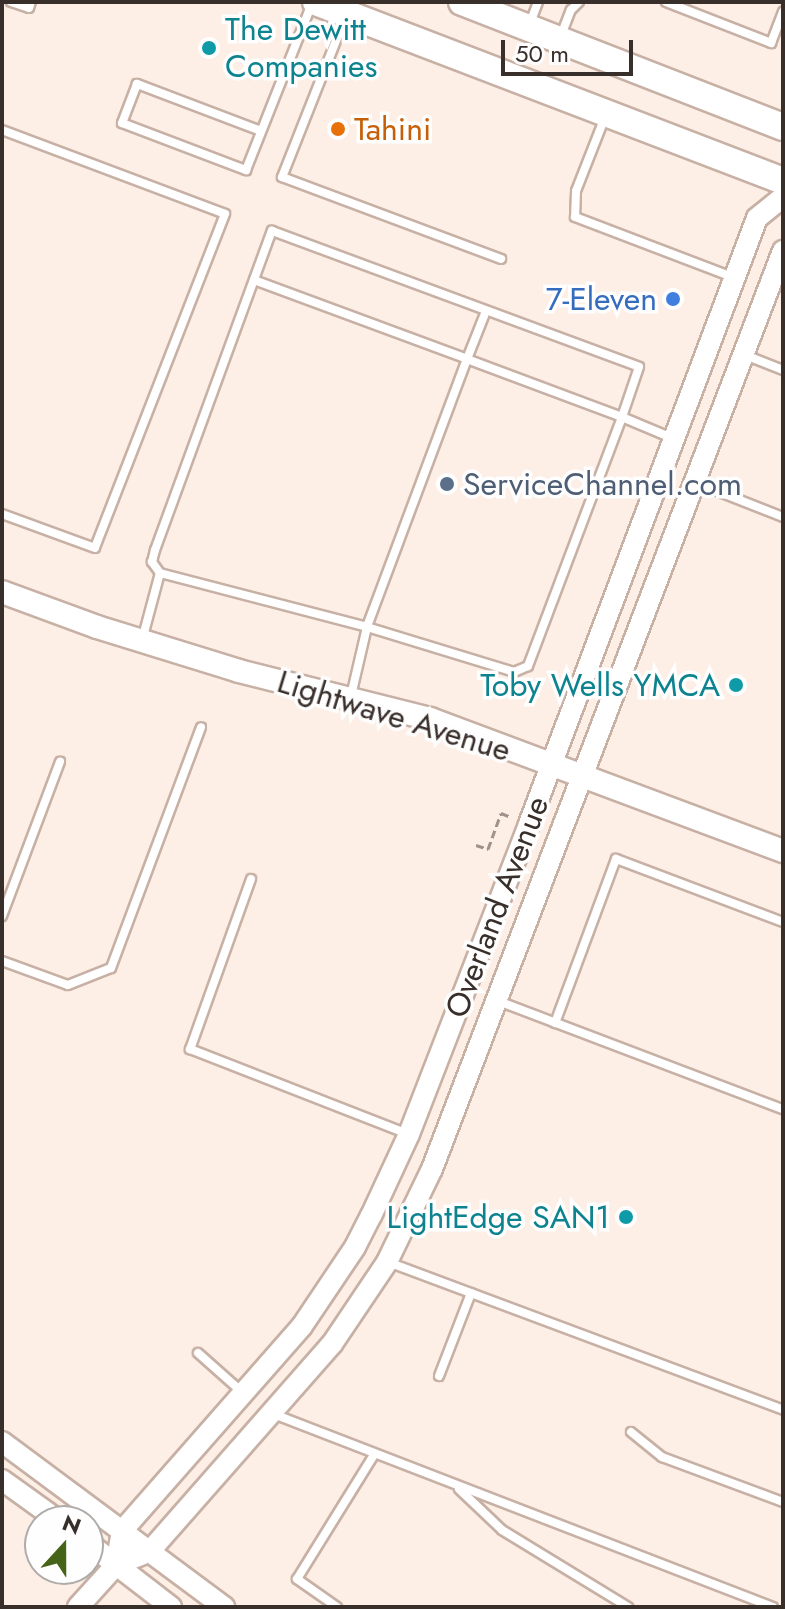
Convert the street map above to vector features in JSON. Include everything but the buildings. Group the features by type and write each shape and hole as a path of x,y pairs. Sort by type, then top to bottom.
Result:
{"main road":[{"path":"314,2 783,181"},
{"path":"462,2 783,127"},
{"name":"Lightwave Avenue","path":"2,592 239,671 430,719 783,851"}],"street":[{"name":"Overland Avenue","path":"122,1531 302,1326 355,1247 409,1134 757,218 783,197"},
{"name":"Overland Avenue","path":"78,1607 116,1565 150,1551 332,1344 387,1262 432,1169 783,251"},
{"path":"2,1442 224,1607"},
{"path":"2,1480 37,1505"},
{"path":"116,1565 122,1531"},
{"path":"104,1556 171,1607"}],"lane":[{"path":"11,2 29,8 31,2"},
{"path":"261,131 137,84 122,123 246,170 314,2"},
{"path":"529,27 538,2"},
{"path":"560,39 570,6 579,2"},
{"path":"666,2 771,43 783,11"},
{"path":"347,13 282,177 501,259"},
{"path":"607,113 576,191 575,217 735,278"},
{"path":"2,130 225,214 95,548 2,514"},
{"path":"272,231 486,311 639,367 528,666 514,672 367,627 160,573 152,562 155,550 272,231"},
{"path":"254,280 673,438"},
{"path":"350,698 367,627 486,311"},
{"path":"744,355 783,370"},
{"path":"694,482 783,517"},
{"path":"142,641 160,573"},
{"path":"2,961 68,985 111,968 201,727"},
{"path":"2,916 60,762"},
{"path":"555,1023 616,859 783,922"},
{"path":"251,879 190,1049 409,1134"},
{"path":"497,1001 783,1109"},
{"path":"387,1262 783,1410"},
{"path":"439,1376 471,1293"},
{"path":"198,1353 242,1392"},
{"path":"270,1412 374,1455 773,1607"},
{"path":"631,1432 662,1457 783,1502"},
{"path":"337,1607 297,1579 374,1455"},
{"path":"455,1485 502,1530 628,1607"}],"path":[{"path":"476,845 488,849 501,813 529,824"}],"place":[{"name":"The Dewitt Companies","path":"209,48"},
{"name":"Tahini","path":"338,129"},
{"name":"7-Eleven","path":"673,299"},
{"name":"ServiceChannel.com","path":"447,484"},
{"name":"Toby Wells YMCA","path":"736,685"},
{"name":"LightEdge SAN1","path":"626,1217"}]}
